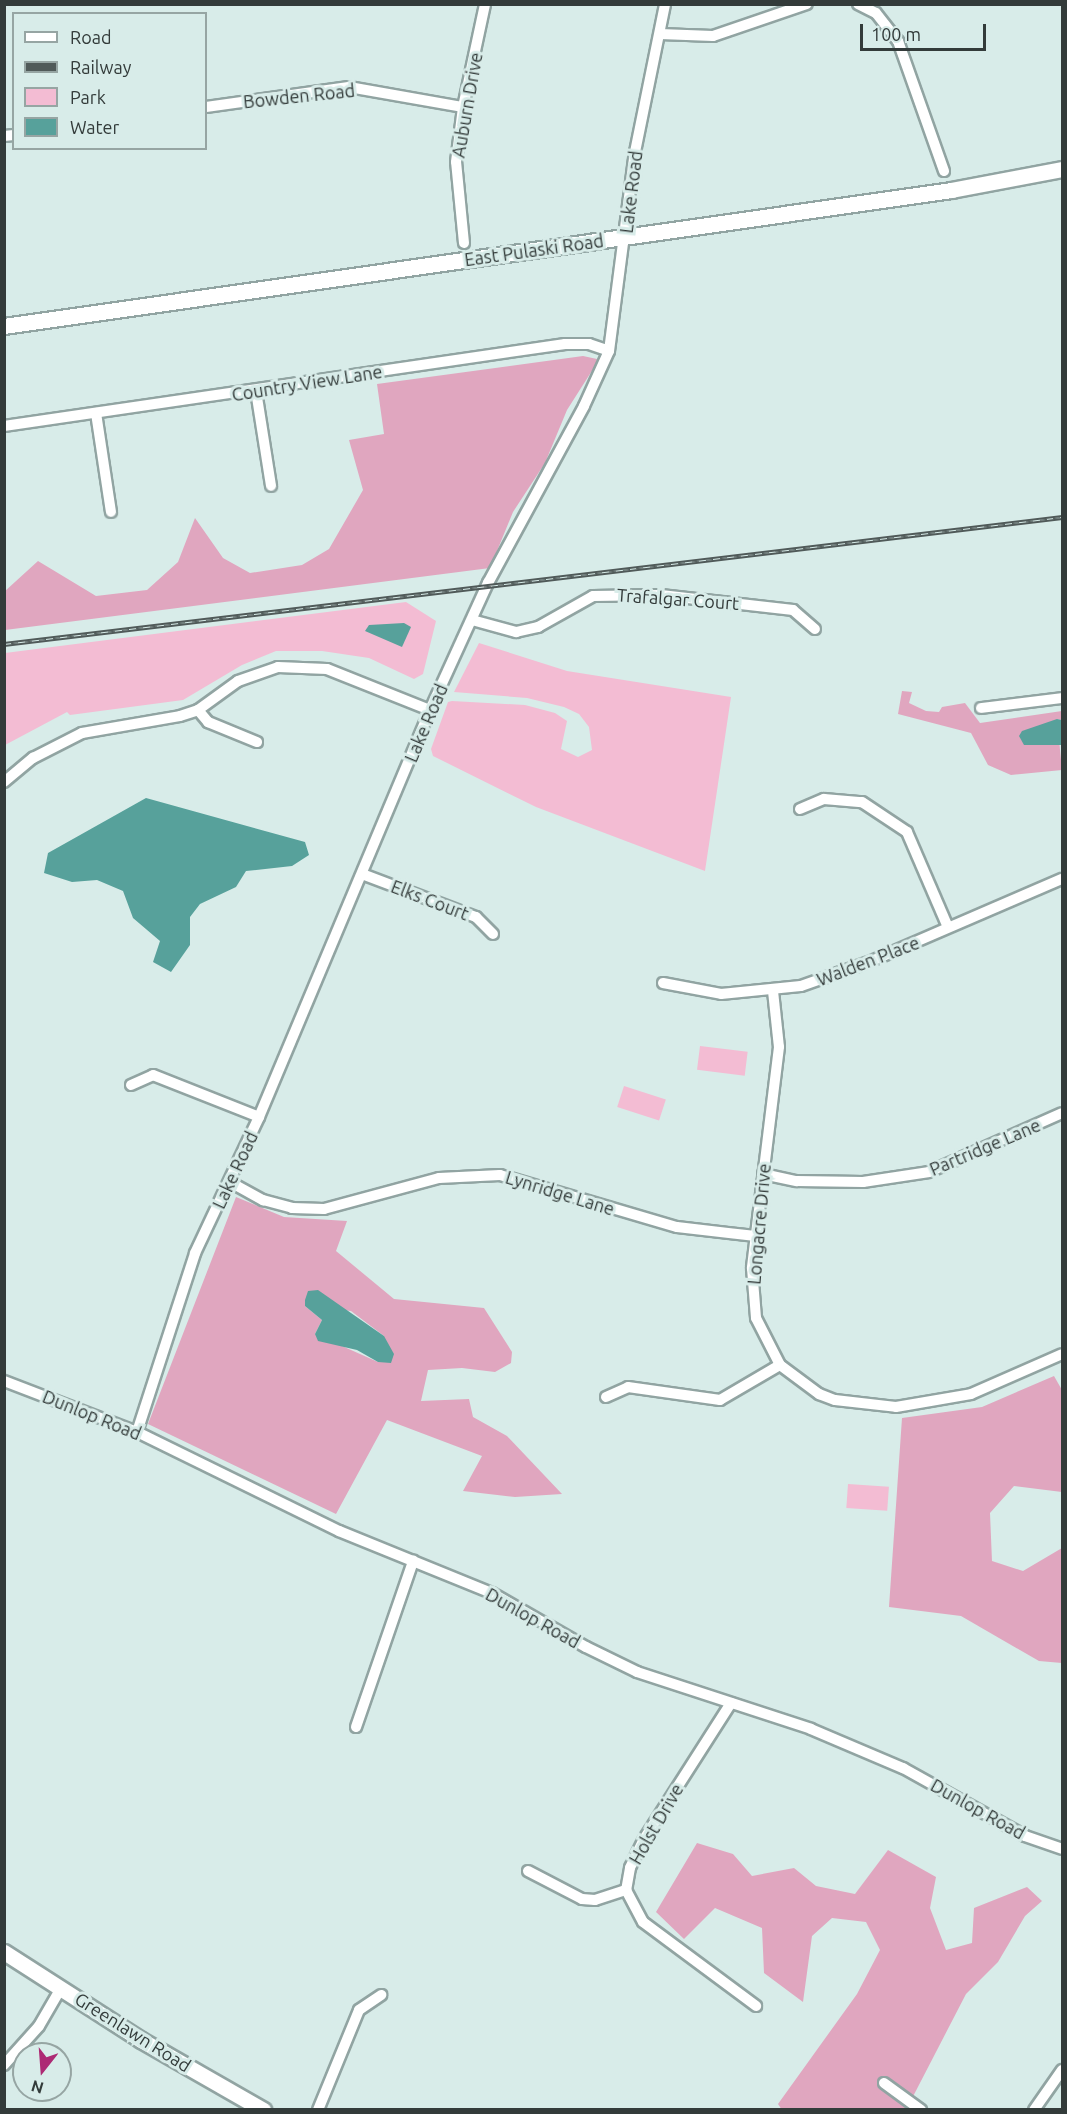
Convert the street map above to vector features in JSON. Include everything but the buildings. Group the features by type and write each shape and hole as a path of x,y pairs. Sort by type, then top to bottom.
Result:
{"main road":[{"name":"East Pulaski Road","path":"4,326 951,190 1062,169"},
{"name":"Greenlawn Road","path":"4,1952 141,2040 263,2109"}],"street":[{"name":"Auburn Drive","path":"464,243 456,162 463,107 485,4"},
{"name":"Lake Road","path":"137,1432 195,1253 259,1117 430,710 472,620 609,351 626,236 635,152 665,4"},
{"path":"660,34 713,36 807,4"},
{"path":"864,5 887,24 898,41 944,171"},
{"name":"Bowden Road","path":"207,107 349,87 463,107"},
{"name":"Country View Lane","path":"4,426 256,391 565,344 589,345 609,351"},
{"path":"256,391 271,486"},
{"path":"96,413 111,512"},
{"name":"Trafalgar Court","path":"472,620 516,632 538,627 593,596 661,595 793,610 815,629"},
{"path":"4,782 33,758 82,733 198,710 238,681 278,667 305,666 354,678 430,710"},
{"path":"981,708 1062,698"},
{"path":"198,710 208,722 257,742"},
{"path":"800,809 824,799 862,802 907,832 948,927"},
{"name":"Elks Court","path":"362,874 476,917 493,934"},
{"name":"Walden Place","path":"663,983 721,994 773,991 832,976 1062,879"},
{"name":"Longacre Drive","path":"773,991 778,1047 752,1278 756,1318 780,1365"},
{"path":"131,1085 153,1075 259,1117"},
{"name":"Partridge Lane","path":"763,1174 797,1181 862,1182 929,1172 1062,1113"},
{"name":"Lynridge Lane","path":"230,1182 263,1200 291,1208 324,1209 439,1178 500,1174 678,1227 755,1236"},
{"path":"606,1397 628,1387 720,1400 780,1365 835,1400 896,1407 971,1394 1062,1354"},
{"name":"Dunlop Road","path":"4,1381 137,1432 339,1532 492,1593 637,1672 821,1732 903,1768 1025,1836 1062,1850"},
{"path":"356,1727 413,1561"},
{"name":"Holst Drive","path":"626,1890 635,1854 731,1702"},
{"path":"528,1871 582,1899 603,1898 626,1890 643,1922 756,2006"},
{"path":"4,2065 39,2026 61,1988"},
{"path":"318,2109 359,2010 381,1995"},
{"path":"1034,2109 1062,2070"},
{"path":"884,2083 921,2109"}],"green space":[{"path":"406,602 436,621 423,674 414,679 369,658 322,651 276,651 242,665 183,700 70,715 67,712 5,745 5,653"},
{"path":"479,643 567,671 731,697 705,871 536,807 433,756 431,749 448,702 452,701 525,705 555,713 567,721 561,749 578,757 592,750 589,727 579,714 564,707 527,698 454,692"},
{"path":"700,1046 748,1052 745,1076 697,1070"},
{"path":"624,1086 666,1100 659,1121 617,1107"},
{"path":"848,1484 889,1487 887,1511 846,1508"}],"shaded area":[{"path":"583,356 597,359 595,366 567,410 545,463 513,512 490,568 5,630 4,592 38,561 96,596 147,590 178,562 195,518 223,558 250,573 302,565 329,549 363,490 349,440 384,434 377,384"},
{"path":"902,691 912,692 909,703 926,711 939,712 942,707 965,703 980,723 1062,711 1062,720 1057,719 1062,770 1011,775 988,765 971,733 898,714"},
{"path":"236,1197 284,1217 347,1221 336,1251 394,1299 484,1308 512,1352 511,1363 495,1372 462,1368 428,1370 421,1401 469,1399 473,1417 507,1436 562,1494 515,1497 463,1491 482,1456 387,1420 336,1514 148,1424","holes":["305,1306 351,1311 384,1336 378,1362 315,1334 322,1320"]},
{"path":"1054,1376 1062,1390 1062,1492 1014,1486 990,1513 992,1561 1023,1571 1062,1548 1062,1663 1039,1661 961,1616 889,1607 902,1418 982,1407"},
{"path":"697,1843 733,1854 752,1876 794,1868 816,1886 855,1894 888,1850 936,1877 930,1908 946,1950 972,1943 974,1908 1027,1887 1042,1901 1025,1916 998,1962 966,1994 906,2110 782,2110 778,2104 857,1994 880,1950 866,1922 832,1918 812,1936 803,2002 764,1973 762,1928 715,1908 684,1939 656,1912"}],"water":[{"path":"404,623 411,627 402,647 365,631 369,625"},
{"path":"1057,719 1062,720 1062,745 1024,745 1019,736 1022,731"},
{"path":"146,798 305,842 309,855 292,866 246,871 236,887 200,904 190,917 190,945 171,972 153,962 160,941 133,918 123,891 97,880 72,882 44,873 48,853"},
{"path":"318,1290 384,1336 394,1354 391,1363 378,1362 357,1350 318,1341 315,1334 322,1320 305,1306 305,1300 308,1291"}],"railway":[{"path":"4,644 1062,517"}]}
